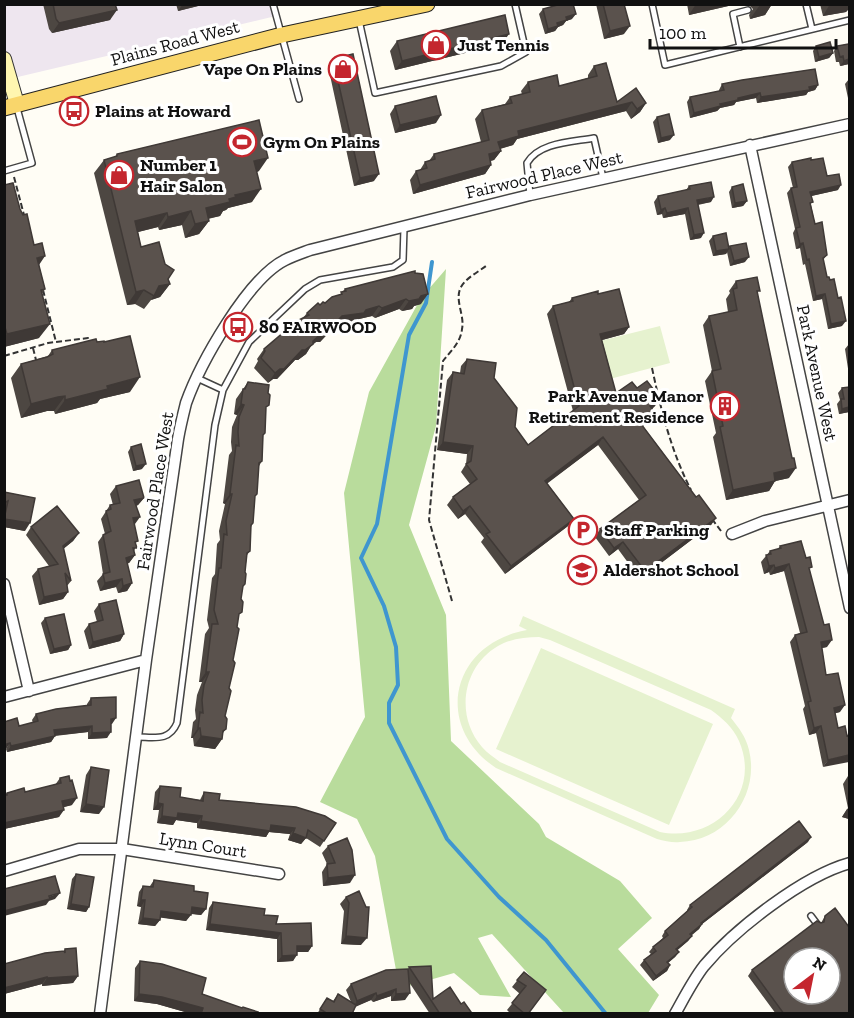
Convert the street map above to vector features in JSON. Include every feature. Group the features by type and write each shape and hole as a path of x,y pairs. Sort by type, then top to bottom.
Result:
{"main road":[{"name":"Plains Road West","path":"11,106 282,35 427,4"}],"street":[{"path":"4,59 11,106"},
{"name":"Fairwood Place West","path":"100,1014 177,439 186,404 197,378 236,309 261,280 283,261 310,250 530,195 849,124"},
{"name":"Park Avenue West","path":"750,145 849,608"},
{"path":"728,535 765,521 849,500"},
{"path":"4,584 29,691"},
{"path":"4,697 146,660"},
{"name":"Lynn Court","path":"4,871 79,849 122,849 279,874"},
{"path":"675,1014 704,967 729,942 796,887 849,863"}],"lane":[{"path":"273,4 299,99"},
{"path":"359,20 375,93 501,66 526,52 515,4"},
{"path":"651,4 665,65 849,20"},
{"path":"806,4 812,29"},
{"path":"740,47 733,14 748,10"},
{"path":"4,171 32,163 11,106"},
{"path":"530,195 527,163 535,152 543,148 594,138 603,178"},
{"path":"136,737 166,737 174,732 177,723 215,425 223,390 249,342 305,288 320,280 393,267 403,260 404,228"},
{"path":"197,378 223,390"},
{"path":"811,916 817,924"}],"path":[{"path":"12,168 26,222"},
{"path":"452,602 429,520 443,362 462,332 459,291 462,284 486,266"},
{"path":"42,288 56,342"},
{"path":"4,356 56,342 88,338 90,345"},
{"path":"33,348 38,365"},
{"path":"652,368 667,431 693,493"},
{"path":"712,518 728,535"}],"shaded area":[{"path":"277,4 280,15 5,80 4,5"}],"green space":[{"path":"446,269 436,426 409,525 446,615 451,741 539,824 546,837 620,881 652,918 618,949 659,995 648,1013 564,1013 492,934 478,938 511,997 480,995 454,973 405,987 396,970 375,856 357,819 320,802 365,717 344,493 369,392 421,298"},
{"path":"660,326 670,363 606,380 596,342"},
{"path":"523,616 735,709 731,718 746,741 751,767 744,798 736,812 725,824 697,840 666,841 496,768 476,750 463,730 458,709 459,688 467,668 482,651 502,638 527,630 519,626","holes":["534,637 550,640 711,710 723,720 737,736 744,761 744,779 738,796 728,810 715,822 698,830 680,833 660,832 500,762 484,749 473,735 466,707 466,693 477,666 486,655 508,642"]},
{"path":"541,648 713,724 669,825 496,749"}],"building":[{"path":"53,4 115,4 117,10 59,23"},
{"path":"561,4 573,4 576,14 557,23 558,26 548,29 543,9"},
{"path":"603,4 624,4 630,26 610,31"},
{"path":"505,15 509,34 402,61 397,41"},
{"path":"830,42 833,53 819,57 816,46"},
{"path":"849,44 849,59 844,61 843,56 840,57 837,46"},
{"path":"353,54 379,174 360,178 333,59"},
{"path":"606,63 617,102 636,88 646,103 637,109 632,102 518,131 519,136 498,142 501,151 489,154 491,165 420,185 416,171 427,168 425,162 435,159 434,154 489,140 482,110 512,103 510,97 530,92 528,82 557,75 559,86 597,76 594,66"},
{"path":"815,69 818,85 809,87 810,90 761,97 760,93 694,113 690,97 724,90 722,84"},
{"path":"436,96 441,115 400,125 395,106"},
{"path":"669,114 674,135 661,138 657,117"},
{"path":"259,120 268,158 254,161 261,189 235,195 236,197 229,199 230,202 206,208 209,221 195,224 191,211 168,217 167,213 135,221 141,247 159,242 165,264 174,270 168,279 170,284 159,286 154,296 144,290 136,292 104,160 117,156 117,154"},
{"path":"811,158 811,160 823,158 827,176 839,174 841,185 810,192 815,224 822,222 827,255 823,258 827,277 830,280 834,279 846,321 831,324 825,294 816,296 809,259 807,260 803,243 800,244 796,228 800,227 791,188 797,187 792,162"},
{"path":"711,182 714,197 697,200 704,233 694,235 688,208 667,213 665,208 661,210 658,196"},
{"path":"13,183 20,209 23,215 27,214 34,245 42,243 45,256 37,258 45,289 41,290 50,324 7,334 4,324 4,185"},
{"path":"743,184 747,201 735,203 732,187"},
{"path":"726,233 729,249 716,251 713,236"},
{"path":"746,243 749,257 734,261 730,246"},
{"path":"415,271 415,273 423,274 428,294 419,299 409,301 406,299 382,308 379,306 366,310 364,313 342,316 327,332 323,332 313,341 313,344 302,350 284,369 275,373 261,358 264,349 297,321 309,315 307,313 318,303 320,305 325,303 332,297 342,294 341,292 346,291 345,289"},
{"name":"Park Avenue Manor Retirement Residence","path":"757,277 760,291 757,291 796,468 774,473 775,481 733,490 720,427 723,426 712,371 721,369 709,316 737,310 733,289 737,288 736,281"},
{"path":"619,289 629,327 600,334 616,393 632,382 637,388 647,381 661,399 650,406 655,413 641,424 696,497 699,495 716,518 645,571 623,542 614,548 600,529 646,495 603,437 545,481 574,519 511,566 486,534 490,532 470,506 463,511 453,497 477,479 466,464 471,461 473,446 443,442 453,372 464,374 467,359 496,363 494,378 517,408 515,427 528,445 579,406 553,306 598,291 598,294"},
{"path":"130,336 140,377 107,386 108,389 65,400 65,396 31,404 21,364 47,357 53,354 52,350 96,339 97,342 104,342"},
{"path":"248,382 269,385 270,395 269,405 266,407 262,461 259,463 250,551 247,553 245,584 241,599 242,612 239,614 237,627 239,629 233,660 235,663 225,716 226,729 223,731 222,739 201,736 200,728 198,728 200,712 203,713 204,685 209,672 206,672 212,624 218,624 214,610 219,568 221,568 224,534 227,535 226,521 232,494 230,494 236,445 239,446 239,417 244,405 241,404 243,389"},
{"path":"849,387 849,407 842,409 841,399 844,399 842,388"},
{"path":"141,444 146,464 136,466 131,447"},
{"path":"139,480 144,498 134,500 140,517 133,518 138,541 135,542 137,548 133,548 135,555 126,558 132,583 123,586 122,579 105,583 103,574 110,572 103,535 111,531 106,511 111,509 110,505 120,503 116,486"},
{"path":"4,492 35,498 30,523 4,519 8,501 4,503"},
{"path":"57,506 79,533 63,546 71,581 65,573 68,592 44,597 38,569 58,564 31,527"},
{"path":"801,541 806,558 810,557 812,567 809,568 824,625 829,624 832,640 821,642 826,675 838,673 845,705 834,708 838,728 845,726 847,736 849,735 849,755 828,760 821,726 814,728 808,702 811,701 795,635 807,632 789,564 775,568 774,565 769,566 766,555 771,554 770,551 781,548 780,546"},
{"path":"116,600 124,634 93,642 89,624 103,620 99,604"},
{"path":"64,614 71,645 54,649 45,618"},
{"path":"116,697 116,718 111,719 111,732 92,733 92,726 54,730 55,736 11,746 10,743 4,745 4,722 17,718 19,726 38,721 36,714 91,705 91,698"},
{"path":"91,767 109,770 104,807 86,804"},
{"path":"69,776 77,798 62,801 64,810 4,823 4,795 24,788 25,792 61,783 60,778"},
{"path":"160,786 181,788 180,797 203,801 204,792 220,794 219,800 296,807 325,816 336,823 324,841 308,830 306,838 293,833 295,828 271,825 270,831 201,821 202,816 178,813 177,818 162,816 163,804 158,803"},
{"path":"799,821 811,837 701,923 690,934 692,936 676,949 679,952 667,962 670,965 656,976 644,960 656,951 653,947 668,935 665,931 692,907 690,905"},
{"path":"347,838 352,850 355,875 328,878 327,864 335,863 328,846"},
{"path":"76,874 94,877 89,907 71,904"},
{"path":"55,876 60,893 49,896 50,899 4,911 4,889"},
{"path":"154,880 194,886 194,891 208,893 206,909 192,907 191,915 161,911 160,920 143,918 145,900 141,900 143,886 153,887"},
{"path":"359,891 366,907 369,907 367,938 346,936 349,903 346,897"},
{"path":"213,902 265,909 264,915 278,916 276,924 311,923 312,946 297,946 297,955 282,956 281,933 210,924"},
{"path":"835,908 849,927 849,1014 784,1014 752,970 782,947 782,1006 842,1006 842,946 784,946 817,921 824,922 825,916"},
{"path":"76,948 78,976 47,977 4,988 4,964 45,953 64,951 65,953 65,949"},
{"path":"140,961 162,964 206,978 202,994 258,1012 257,1014 201,1014 203,1008 162,997 139,994"},
{"path":"431,966 433,999 450,987 461,1004 464,1002 471,1012 469,1014 440,1014 409,967"},
{"path":"408,969 410,993 396,994 396,989 377,996 376,993 357,1001 351,984 386,970"},
{"path":"524,972 546,990 528,1014 512,1003 526,986 517,980"},
{"path":"338,994 356,1005 352,1014 324,1014 325,1012 320,1009 327,998 334,1002"}],"waterway":[{"path":"432,262 426,303 409,335 377,524 361,558 384,606 396,647 398,685 389,703 389,723 447,839 499,897 546,940 606,1014"}],"place":[{"name":"Just Tennis","path":"436,45"},
{"name":"Vape On Plains","path":"343,69"},
{"name":"Plains at Howard","path":"74,111"},
{"name":"Gym On Plains","path":"242,142"},
{"name":"Number 1 Hair Salon","path":"119,175"},
{"name":"80 FAIRWOOD","path":"238,327"},
{"name":"Park Avenue Manor Retirement Residence","path":"725,406"},
{"name":"Staff Parking","path":"583,530"},
{"name":"Aldershot School","path":"582,570"}]}
